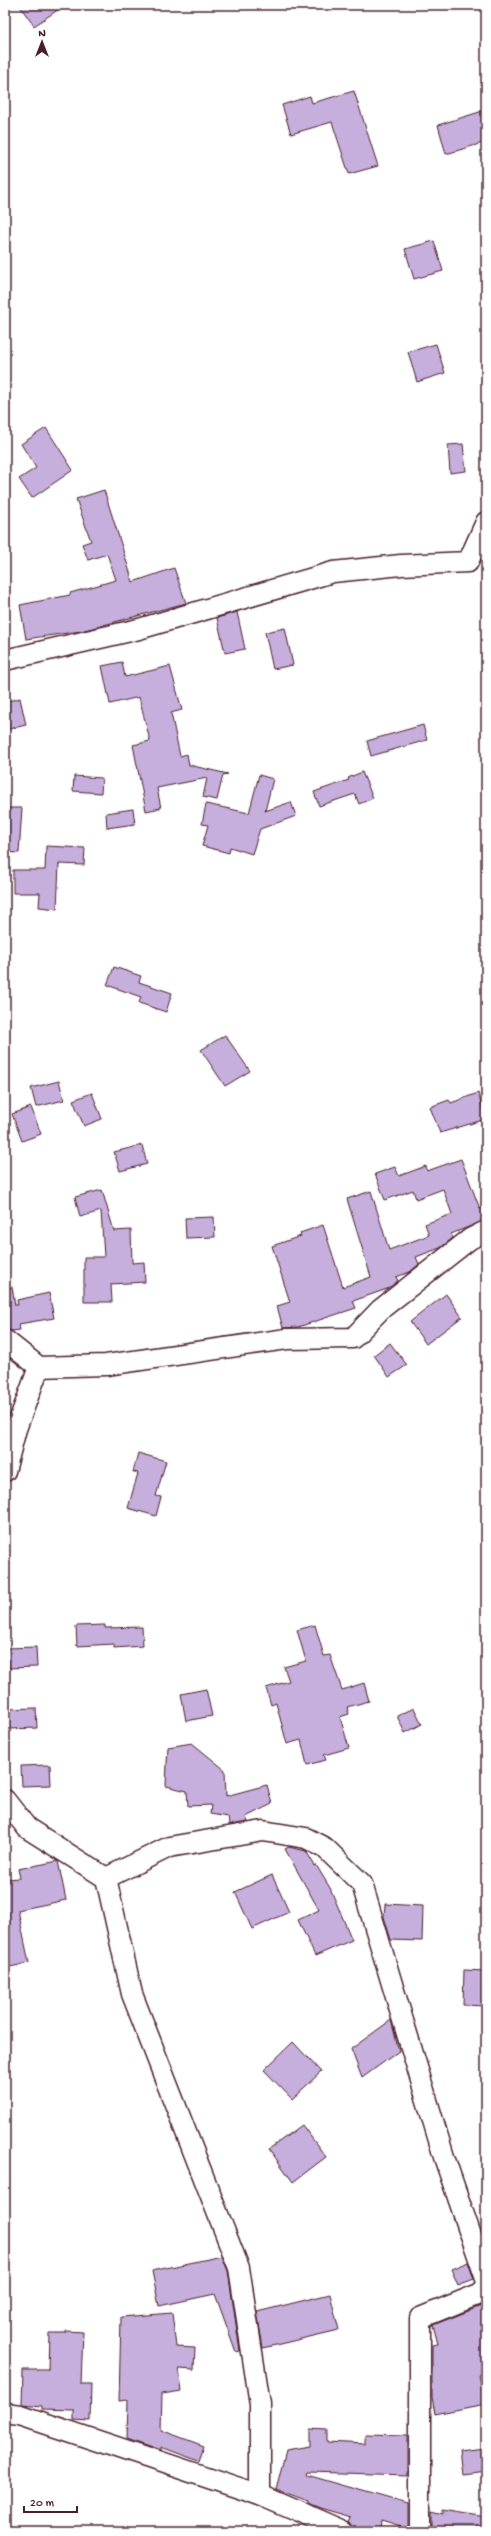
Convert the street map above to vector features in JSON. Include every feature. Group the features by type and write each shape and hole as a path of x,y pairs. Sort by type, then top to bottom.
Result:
{"street":[{"path":"5,660 139,629 333,572 401,565 468,562 486,522"},
{"path":"5,1340 39,1367 106,1365 287,1339 353,1338 381,1309 470,1239 486,1231"},
{"path":"5,1471 16,1429 39,1367"},
{"path":"5,1800 27,1828 106,1878 132,1994 239,2268 260,2404 260,2495"},
{"path":"106,1878 169,1847 263,1831 306,1838 325,1848 362,1884 444,2157 486,2279"},
{"path":"420,2531 420,2318 479,2294 486,2288"},
{"path":"5,2413 20,2415 260,2495 343,2531"}],"building":[{"path":"19,5 65,5 34,26"},
{"path":"354,91 378,166 349,174 332,122 291,134 282,105 310,96 312,103"},
{"path":"486,110 486,142 446,154 438,125"},
{"path":"434,241 443,271 414,279 405,249"},
{"path":"436,344 445,373 417,382 408,352"},
{"path":"46,428 73,470 32,498 19,479 36,468 21,444"},
{"path":"463,444 466,471 450,473 448,445"},
{"path":"104,490 133,582 174,568 186,603 81,631 26,639 20,605 70,595 70,593 116,580 107,554 88,560 82,544 91,541 76,499"},
{"path":"237,612 245,649 225,653 217,618"},
{"path":"285,628 293,665 273,669 265,632"},
{"path":"122,662 125,677 170,666 182,710 171,713 180,756 187,754 189,765 228,774 223,775 217,800 203,797 207,778 157,788 161,808 146,811 133,745 150,741 139,697 110,704 102,666"},
{"path":"20,698 26,725 5,730 5,702"},
{"path":"423,725 427,740 371,756 367,741"},
{"path":"362,772 373,798 359,804 355,794 319,806 314,792 349,780 348,778"},
{"path":"259,775 273,779 265,811 291,802 296,816 260,829 252,854 230,847 229,853 202,846 208,825 202,824 206,804 249,813"},
{"path":"74,776 102,778 101,793 73,791"},
{"path":"5,808 22,808 19,853 5,852"},
{"path":"133,809 135,824 107,828 106,813"},
{"path":"46,846 85,848 84,865 59,864 57,909 39,907 40,893 13,893 13,870 45,870"},
{"path":"114,967 141,976 139,982 172,993 166,1012 139,1003 141,997 107,985"},
{"path":"225,1035 250,1071 225,1086 201,1050"},
{"path":"59,1081 64,1100 36,1107 31,1088"},
{"path":"92,1093 102,1119 84,1126 73,1100"},
{"path":"478,1093 486,1119 440,1133 430,1107 449,1100 451,1103"},
{"path":"31,1107 41,1134 22,1141 12,1114"},
{"path":"142,1145 147,1164 120,1171 114,1152"},
{"path":"461,1159 480,1209 486,1206 486,1220 451,1234 453,1238 440,1248 416,1257 419,1264 410,1272 396,1277 398,1281 387,1289 353,1301 356,1308 298,1327 283,1328 277,1306 290,1302 272,1246 301,1236 300,1233 323,1225 343,1287 371,1277 347,1199 371,1191 389,1250 429,1235 425,1224 452,1214 443,1189 416,1199 413,1190 385,1200 375,1174 395,1167 399,1176 426,1166 427,1171"},
{"path":"102,1190 114,1231 131,1230 132,1263 144,1262 145,1282 111,1284 112,1302 84,1302 84,1257 104,1257 101,1211 80,1217 75,1197"},
{"path":"214,1217 215,1237 186,1238 185,1218"},
{"path":"12,1287 15,1305 18,1305 17,1300 49,1293 54,1318 19,1324 20,1330 12,1331 5,1329 5,1288"},
{"path":"446,1294 462,1317 426,1344 410,1322"},
{"path":"390,1343 407,1365 389,1377 374,1355"},
{"path":"138,1453 166,1461 156,1496 161,1497 156,1516 128,1508 138,1473 133,1472"},
{"path":"105,1625 105,1628 142,1627 143,1646 114,1648 114,1644 77,1646 76,1626"},
{"path":"315,1625 324,1656 330,1655 342,1690 364,1683 369,1701 347,1707 349,1714 340,1717 349,1748 324,1755 326,1760 307,1765 301,1740 287,1744 276,1703 271,1705 266,1688 289,1681 284,1667 306,1661 297,1630"},
{"path":"36,1647 37,1667 8,1668 7,1648"},
{"path":"206,1689 212,1716 186,1721 181,1694"},
{"path":"36,1708 37,1728 8,1729 7,1709"},
{"path":"414,1708 422,1724 405,1733 397,1716"},
{"path":"192,1743 225,1770 226,1796 267,1785 272,1804 246,1817 248,1822 229,1825 228,1817 210,1814 211,1805 188,1806 187,1791 166,1786 168,1747"},
{"path":"50,1765 51,1785 22,1786 21,1766"},
{"path":"289,1847 306,1851 315,1866 316,1865 330,1888 352,1940 315,1956 298,1920 319,1910 285,1849"},
{"path":"58,1861 66,1900 18,1910 29,1963 5,1968 5,1879 20,1878 18,1869"},
{"path":"272,1875 289,1912 252,1929 235,1892"},
{"path":"385,1904 423,1906 422,1941 391,1940 384,1917"},
{"path":"464,1970 486,1971 486,2006 463,2005"},
{"path":"391,2020 399,2051 362,2078 351,2049"},
{"path":"293,2042 321,2072 292,2099 264,2070"},
{"path":"302,2125 326,2157 293,2182 269,2149"},
{"path":"222,2256 228,2271 240,2351 236,2352 215,2294 159,2306 152,2271"},
{"path":"468,2262 474,2279 458,2285 451,2269"},
{"path":"330,2294 339,2330 263,2348 257,2312"},
{"path":"486,2304 486,2373 479,2375 485,2404 435,2414 432,2397 432,2345 438,2344 433,2325"},
{"path":"172,2313 176,2347 195,2348 194,2370 179,2369 182,2391 162,2394 161,2430 204,2446 199,2461 161,2447 161,2450 127,2438 128,2400 119,2401 121,2317"},
{"path":"66,2331 83,2332 81,2384 91,2384 90,2421 74,2420 74,2410 42,2409 42,2406 22,2404 23,2370 48,2370 49,2333 66,2333"},
{"path":"310,2429 327,2430 327,2442 366,2444 366,2434 408,2435 408,2475 308,2472 307,2475 408,2504 408,2528 381,2520 380,2531 354,2531 349,2522 351,2517 320,2508 308,2503 308,2501 276,2489 286,2450 310,2446"},
{"path":"486,2447 486,2471 462,2474 459,2450"},
{"path":"444,2510 486,2517 486,2531 432,2531 432,2511 444,2514"}]}
